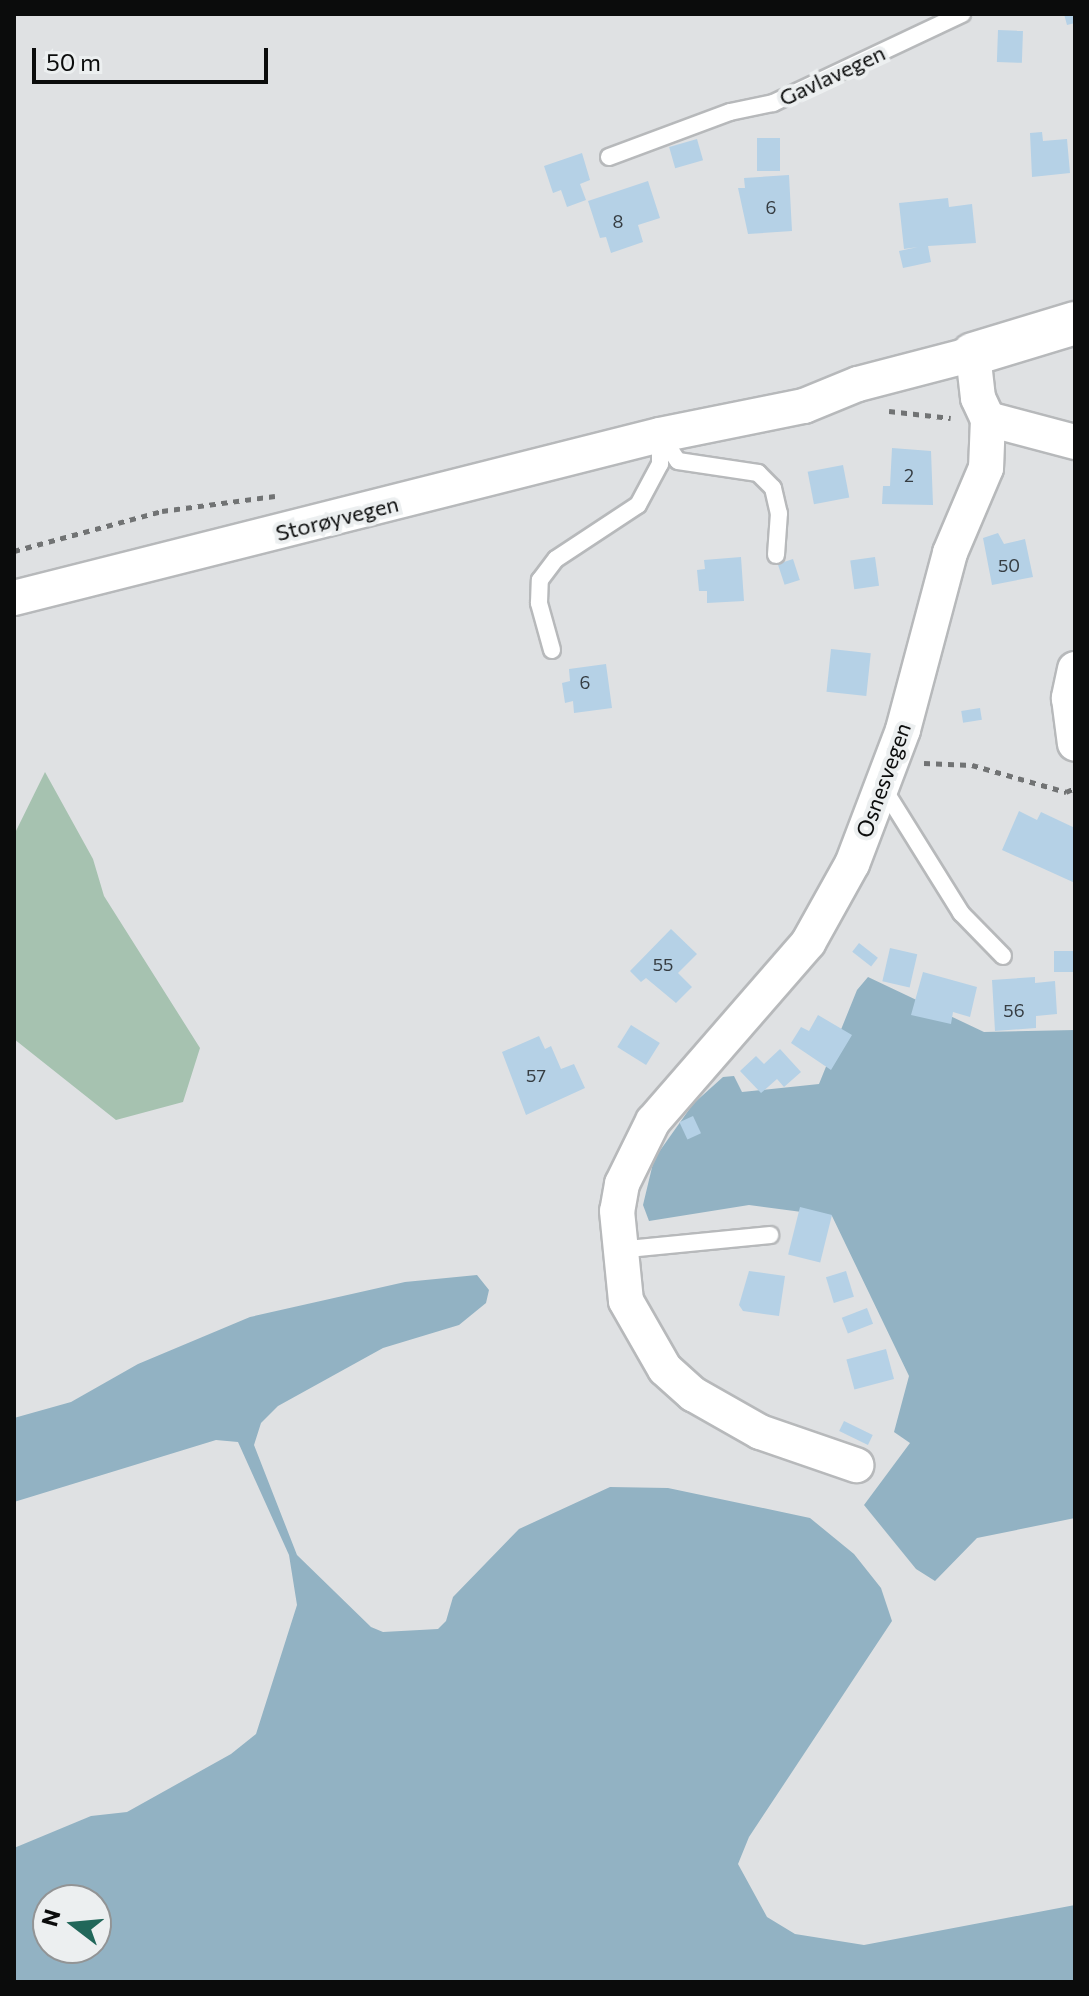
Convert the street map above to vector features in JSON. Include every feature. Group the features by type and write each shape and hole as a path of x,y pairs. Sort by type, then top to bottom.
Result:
{"street":[{"path":"973,354 1075,323"},
{"name":"Osnesvegen","path":"856,1465 760,1432 693,1394 665,1369 635,1324 618,1250 622,1184 647,1131 817,931 852,864 887,774 950,553 986,468 988,419 978,398 973,354"},
{"name":"Storøyvegen","path":"14,598 660,435 804,406 858,384 973,354"},
{"path":"988,419 1075,442"},
{"path":"1075,669 1069,698 1075,744"}],"lane":[{"name":"Gavlavegen","path":"609,157 730,112 773,103 962,14"},
{"path":"660,435 678,461 758,473 773,488 779,513 776,555"},
{"path":"552,650 539,603 540,580 556,559 638,505 660,464 660,435"},
{"path":"887,774 961,913 1003,956"},
{"path":"618,1250 770,1235"}],"path":[{"path":"882,411 988,419"},
{"path":"887,774 972,765 1066,792 1075,788"}],"green space":[{"path":"45,772 93,859 104,896 200,1048 183,1102 116,1120 14,1039 14,835"}],"water":[{"path":"868,977 984,1032 1075,1030 1075,1518 977,1538 935,1581 916,1569 864,1505 910,1443 894,1432 909,1376 832,1216 749,1205 649,1221 643,1205 654,1159 693,1104 723,1077 734,1076 742,1092 819,1084 857,990"},
{"path":"477,1275 489,1290 486,1303 459,1325 383,1348 278,1406 261,1423 254,1445 297,1555 371,1627 383,1632 438,1629 446,1621 453,1597 519,1529 610,1487 668,1488 810,1518 854,1554 881,1588 892,1621 749,1837 738,1864 767,1917 795,1934 864,1945 1075,1905 1075,1982 14,1982 14,1848 91,1816 127,1812 231,1754 256,1734 297,1605 289,1555 238,1442 216,1440 14,1502 14,1418 71,1402 138,1364 250,1317 405,1282"}],"building":[{"path":"1064,14 1075,14 1075,23 1067,25"},
{"path":"998,30 1023,31 1022,63 997,62"},
{"path":"1042,132 1043,141 1067,139 1070,173 1032,177 1030,133"},
{"path":"757,138 780,138 780,171 757,171"},
{"path":"697,139 703,160 675,168 669,147"},
{"path":"582,153 590,180 580,184 586,200 567,207 561,190 553,193 544,166"},
{"path":"789,175 792,231 748,234 738,188 745,188 744,178"},
{"path":"648,181 660,218 638,225 643,242 611,253 606,237 600,238 588,201"},
{"path":"948,198 949,207 972,204 976,243 928,246 931,262 903,268 899,251 918,247 904,249 899,203"},
{"path":"892,448 931,451 933,505 882,504 883,486 890,486"},
{"path":"843,465 849,497 814,504 808,472"},
{"path":"998,533 1004,544 1025,539 1033,577 992,585 983,538"},
{"path":"741,557 744,601 707,603 707,591 699,591 697,570 705,569 704,560"},
{"path":"875,557 879,586 854,589 850,560"},
{"path":"793,559 800,580 785,585 778,564"},
{"path":"831,649 871,653 866,696 827,692"},
{"path":"606,664 612,708 574,713 573,701 565,703 562,683 570,681 569,669"},
{"path":"980,708 982,720 963,723 961,711"},
{"path":"1019,811 1037,820 1041,812 1075,828 1075,883 1002,850"},
{"path":"671,929 697,954 678,973 692,987 676,1003 646,978 641,982 630,971"},
{"path":"859,943 878,958 871,966 852,952"},
{"path":"890,948 917,954 910,987 882,981"},
{"path":"1054,951 1075,951 1075,972 1054,972"},
{"path":"923,972 977,987 970,1017 953,1012 951,1024 911,1015"},
{"path":"1035,977 1035,983 1055,981 1057,1014 1036,1016 1036,1028 995,1031 992,980"},
{"path":"818,1015 852,1035 831,1070 791,1043 801,1027 809,1031"},
{"path":"631,1025 660,1043 646,1065 617,1047"},
{"path":"539,1036 545,1049 551,1046 561,1069 574,1064 585,1088 526,1115 502,1052"},
{"path":"780,1049 801,1072 784,1087 777,1079 761,1093 740,1071 756,1056 764,1064"},
{"path":"693,1116 701,1133 687,1140 679,1122"},
{"path":"800,1207 832,1215 820,1263 788,1255"},
{"path":"749,1271 785,1276 779,1316 743,1311 739,1305"},
{"path":"846,1271 854,1297 834,1303 826,1277"},
{"path":"867,1308 873,1324 848,1334 842,1318"},
{"path":"886,1349 894,1379 854,1390 846,1360"},
{"path":"844,1421 873,1435 868,1445 839,1431"}]}
